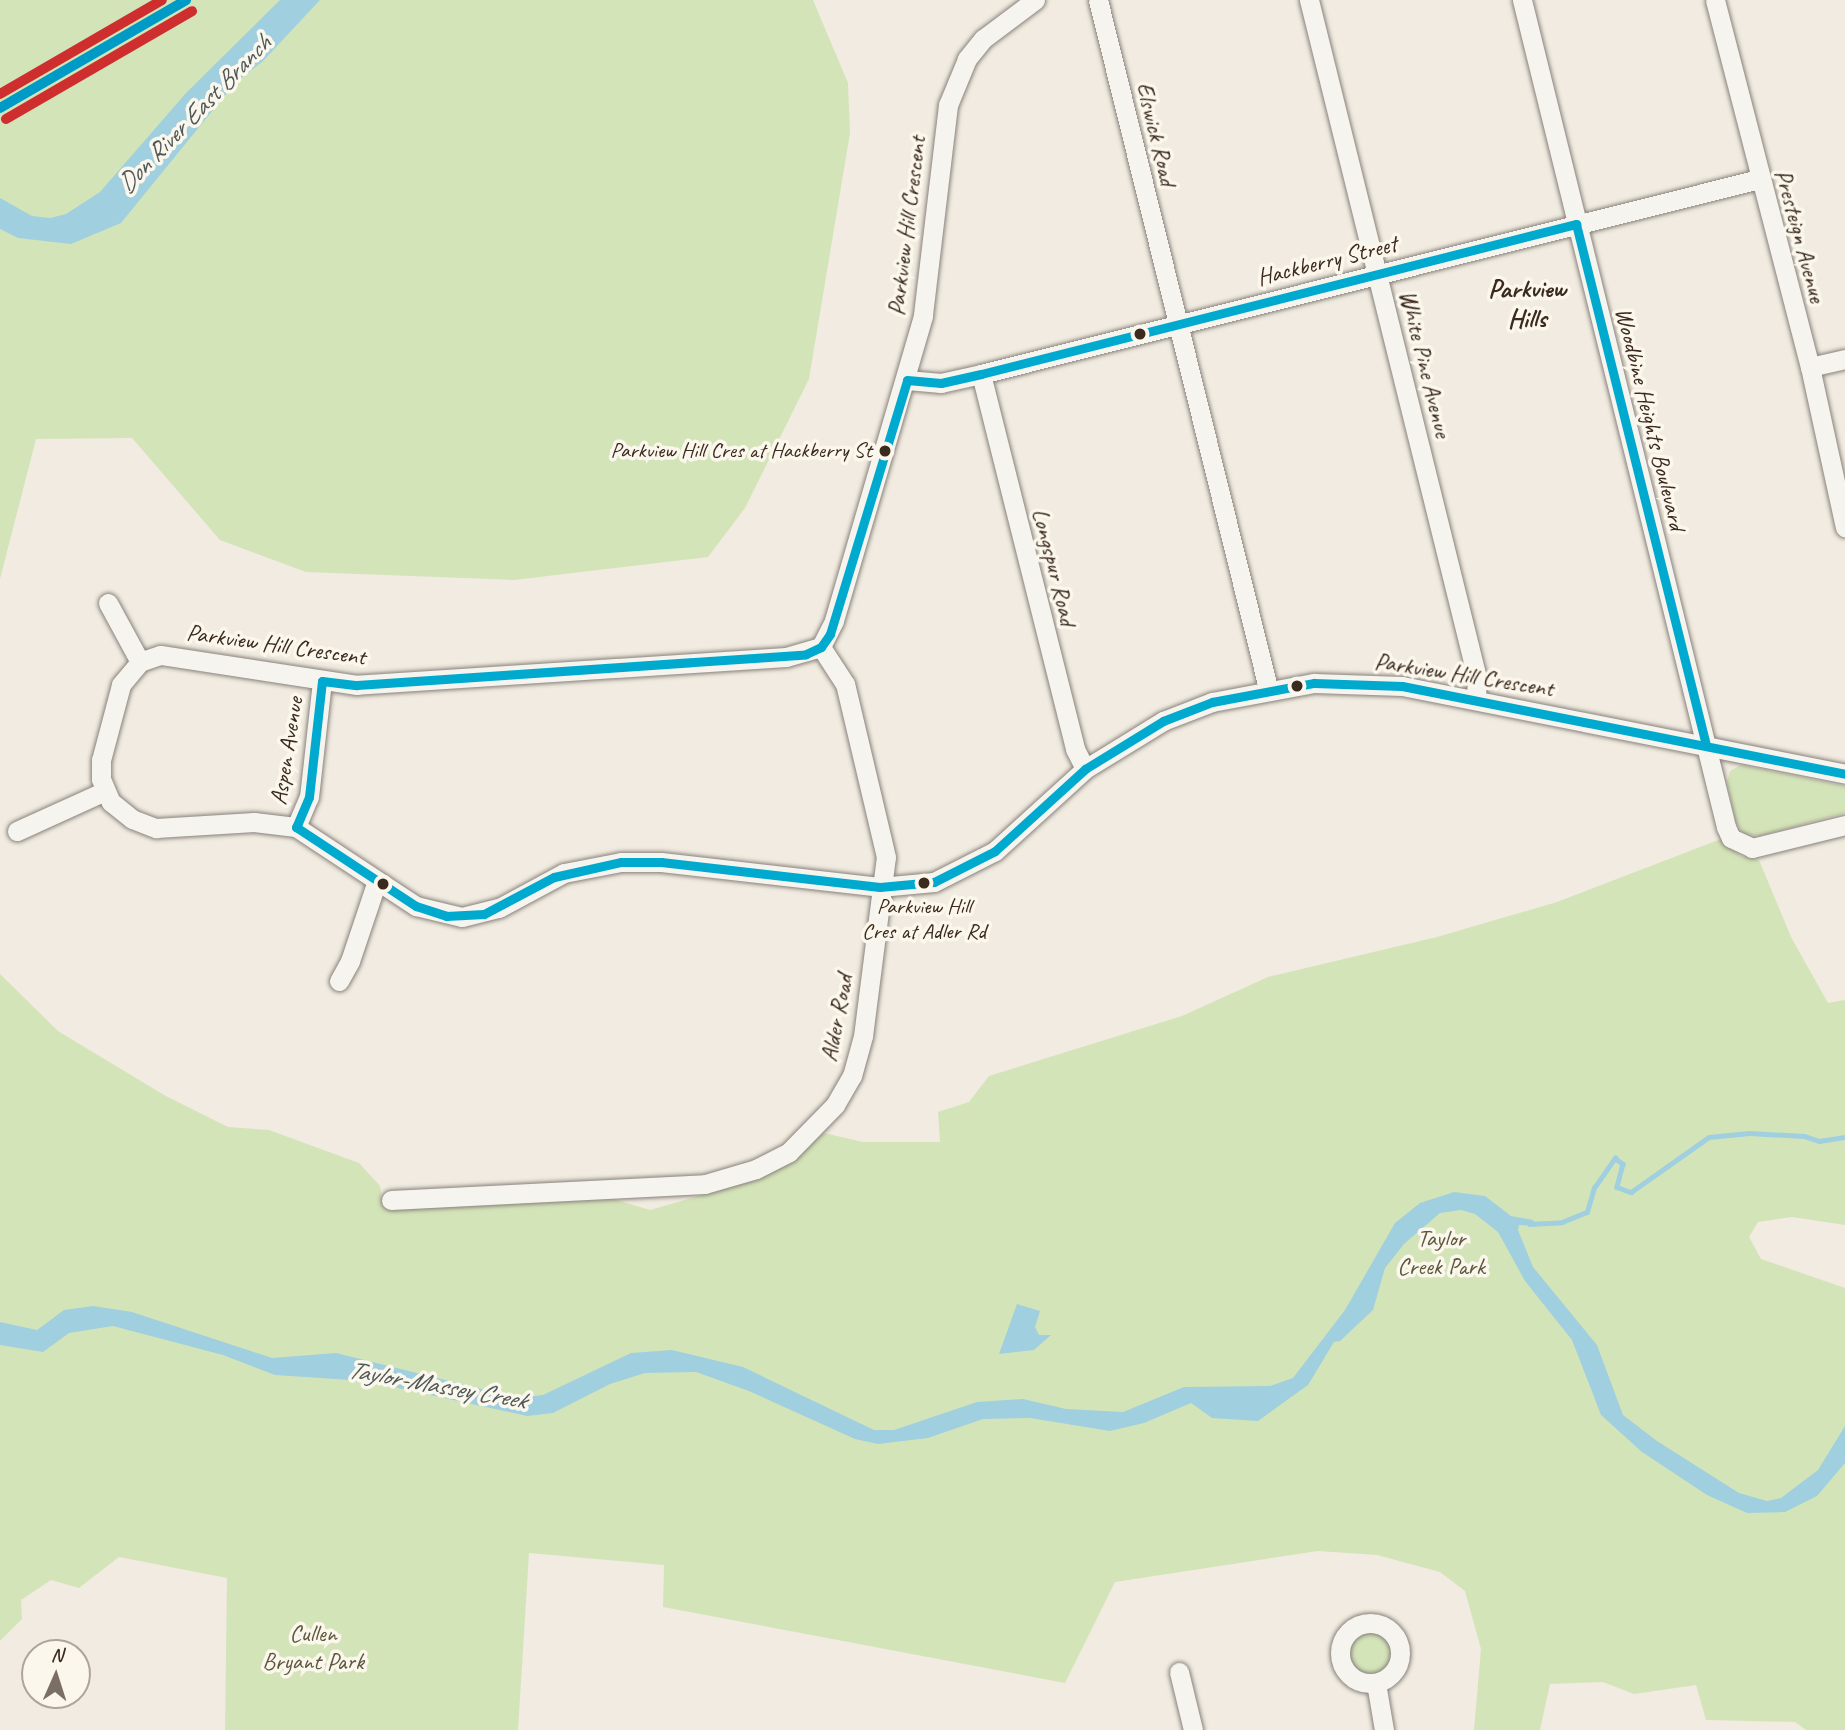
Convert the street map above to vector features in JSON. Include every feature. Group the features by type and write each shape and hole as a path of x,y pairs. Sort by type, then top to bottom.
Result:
{"street":[{"name":"Parkview Hill Crescent","path":"140,662 171,654 357,685 758,659 806,654 821,648 834,621 907,380 931,279 948,105 967,59 983,39 1035,0"},
{"name":"Elswick Road","path":"1098,0 1268,688"},
{"name":"White Pine Avenue","path":"1309,0 1477,678 1476,699"},
{"name":"Woodbine Heights Boulevard","path":"1522,0 1726,827 1741,845 1767,847 1845,825"},
{"name":"Presteign Avenue","path":"1715,0 1759,179 1810,367 1845,527"},
{"name":"Hackberry Street","path":"907,380 941,383 981,374 1759,179"},
{"path":"1810,367 1845,359"},
{"name":"Longspur Road","path":"981,374 1075,749 1085,769"},
{"path":"17,831 105,791 104,741 121,685 140,662 108,603"},
{"name":"Alder Road","path":"391,1200 705,1184 756,1169 789,1152 822,1121 852,1076 863,1036 880,887 886,857 876,802 845,684 821,648"},
{"name":"Aspen Avenue","path":"296,827 309,797 322,681"},
{"name":"Parkview Hill Crescent","path":"105,791 132,819 156,828 254,822 296,827 376,881 432,913 461,917 499,908 564,873 621,862 661,862 880,887 934,881 995,851 1085,769 1163,721 1212,702 1268,688 1361,683 1476,699 1845,774"},
{"path":"339,981 350,961 376,881"},
{"path":"1179,1672 1193,1730"},
{"path":"1376,1683 1384,1730"}],"green space":[{"path":"0,0 813,0 848,83 850,133 809,379 745,508 708,557 514,580 306,572 220,540 132,438 36,439 0,579"},
{"path":"1741,765 1845,786 1845,813 1759,836 1744,834 1736,823 1727,782 1730,771"},
{"name":"Taylor Creek Park","path":"1721,839 1740,856 1759,860 1791,937 1828,1003 1845,1000 1845,1225 1792,1217 1758,1222 1749,1237 1761,1259 1845,1288 1845,1730 1806,1730 1795,1722 1706,1720 1696,1685 1634,1694 1603,1682 1550,1684 1540,1730 1474,1730 1481,1649 1465,1591 1440,1572 1377,1555 1318,1551 1115,1582 1065,1683 663,1607 664,1565 529,1553 518,1730 225,1730 227,1578 119,1557 79,1588 51,1580 21,1600 22,1619 0,1641 0,974 58,1031 164,1095 228,1127 269,1130 359,1163 380,1186 383,1206 613,1199 650,1210 761,1178 824,1133 863,1142 940,1142 938,1112 969,1102 989,1076 1182,1016 1268,977 1437,937 1557,902"},
{"path":"1371,1632 1380,1633 1387,1638 1392,1645 1392,1663 1387,1670 1380,1675 1371,1676 1362,1675 1355,1670 1350,1663 1349,1654 1350,1645 1355,1638 1362,1633"}],"water":[{"name":"Don River East Branch","path":"280,0 320,0 263,61 235,83 121,223 71,244 18,238 0,229 0,198 32,216 50,218 66,214 100,192 186,93"},
{"name":"Taylor-Massey Creek","path":"1454,1192 1485,1196 1511,1216 1533,1220 1536,1226 1519,1225 1518,1230 1533,1267 1597,1345 1623,1415 1657,1441 1739,1493 1767,1501 1781,1498 1818,1470 1845,1426 1845,1463 1817,1496 1785,1512 1747,1513 1707,1495 1642,1452 1601,1415 1572,1340 1525,1281 1498,1232 1475,1214 1461,1210 1440,1213 1404,1244 1385,1268 1373,1310 1340,1341 1334,1342 1308,1385 1258,1421 1212,1418 1191,1403 1144,1423 1110,1431 1030,1418 983,1419 928,1438 878,1444 855,1439 749,1391 696,1372 645,1373 610,1384 553,1413 527,1416 366,1381 275,1375 223,1355 113,1326 69,1333 43,1352 0,1345 0,1322 37,1330 64,1310 93,1306 132,1312 272,1358 336,1353 518,1398 543,1395 631,1353 672,1350 743,1367 874,1430 894,1430 977,1402 1023,1399 1066,1409 1123,1412 1184,1387 1270,1386 1293,1378 1345,1310 1395,1223 1420,1203"},
{"path":"1017,1304 1040,1311 1035,1327 1039,1335 1051,1335 1034,1350 999,1354"}],"waterway":[{"path":"1529,1224 1562,1222 1587,1212 1594,1188 1615,1158 1623,1164 1617,1187 1631,1192 1709,1137 1749,1133 1804,1136 1819,1141 1845,1137"}],"transit line":[{"path":"0,94 162,0"},
{"path":"0,108 186,0"},
{"path":"6,119 192,11"},
{"path":"322,681 357,685 806,654 821,647 830,634 907,380 941,383 981,374 1576,224 1706,745"},
{"path":"322,681 309,797 296,827 416,906 446,916 484,914 554,877 621,862 661,862 880,887 934,882 995,851 1085,769 1163,721 1212,702 1314,683 1402,686 1845,774"}],"place":[{"name":"Parkview Hill Cres at Hackberry St","path":"885,451"},
{"name":"Parkview Hill Cres at Adler Rd","path":"924,883"}],"district":[{"name":"Parkview Hills","path":"1527,304"}],"park label":[{"name":"Cullen Bryant Park","path":"313,1648"}]}
